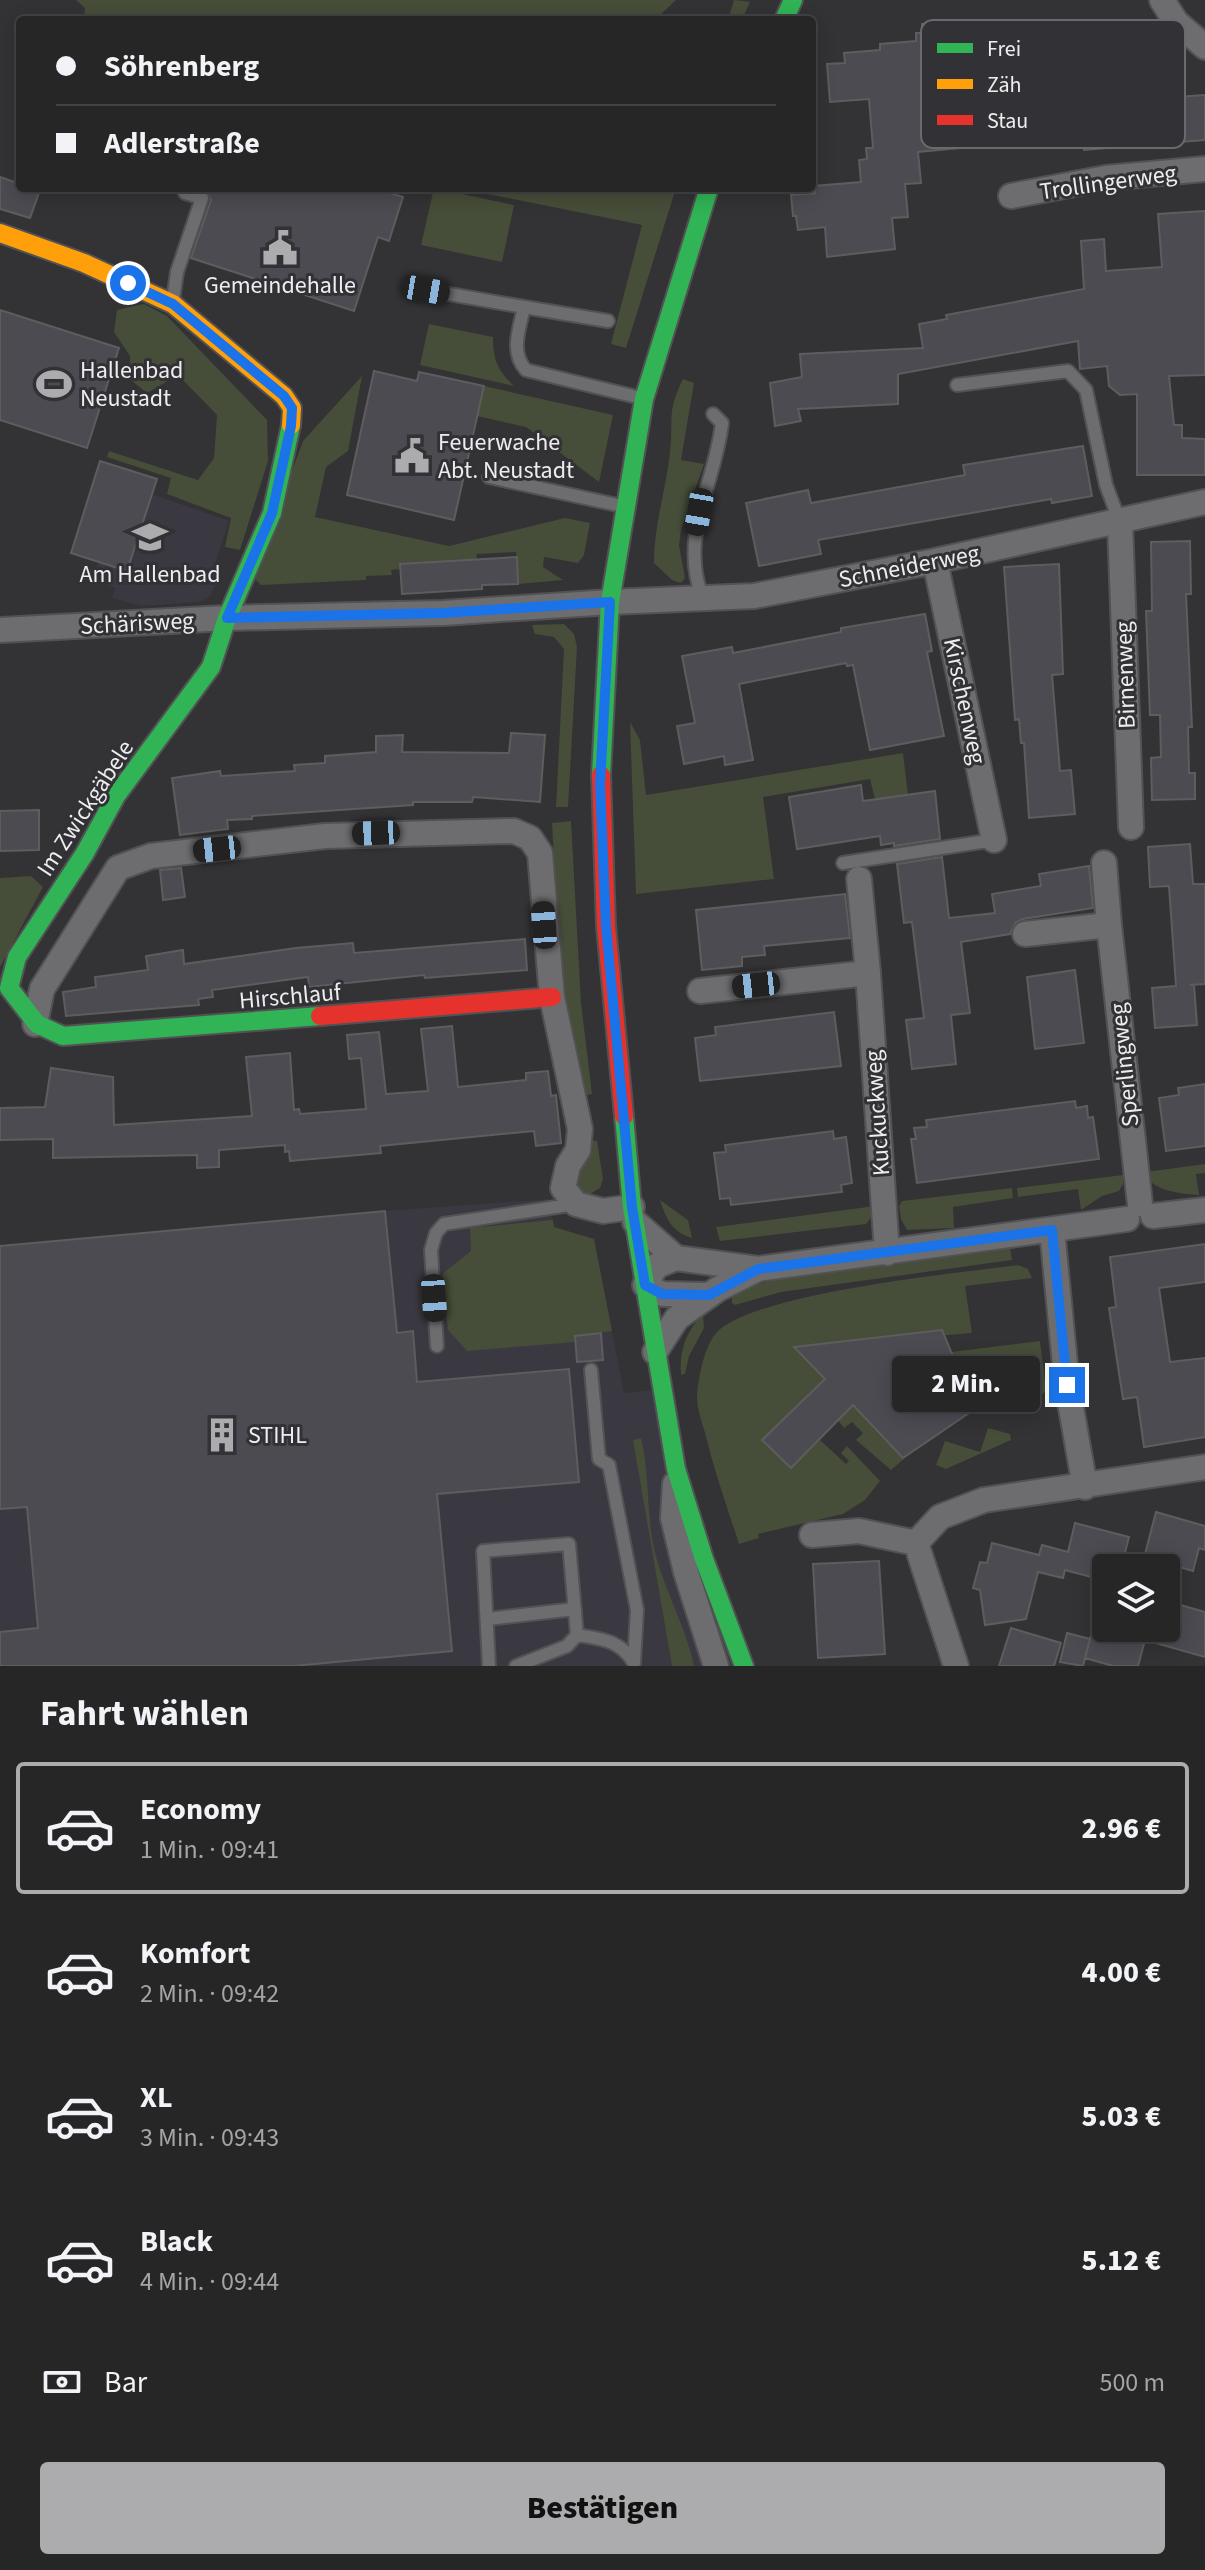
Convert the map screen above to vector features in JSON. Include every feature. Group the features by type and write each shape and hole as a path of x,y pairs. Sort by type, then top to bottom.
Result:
{"street":[{"path":"1162,0 1175,20"},
{"path":"1185,30 1205,47"},
{"name":"Trollingerweg","path":"1011,196 1106,178 1205,169"},
{"path":"708,192 644,399 610,602 600,785 606,926 633,1215 655,1352 676,1469 704,1559 744,1666"},
{"path":"0,233 84,263 173,304"},
{"name":"Im Zwickgäbele","path":"35,1024 4,995 17,957 85,853 116,796 211,667 227,618 272,513 291,426 292,408 284,396 173,304"},
{"name":"Schneiderweg","path":"610,602 754,596 935,561 1205,502"},
{"name":"Birnenweg","path":"1120,522 1131,827"},
{"name":"Kirschenweg","path":"935,561 994,840"},
{"name":"Schärisweg","path":"0,630 227,618 443,613 610,602"},
{"path":"35,1024 42,989 118,868 151,856 325,836 514,831 530,838 540,853 552,997 580,1129 578,1150 568,1166 563,1188 576,1204 633,1215 676,1258"},
{"name":"Sperlingweg","path":"1104,863 1140,1213"},
{"name":"Kuckuckweg","path":"851,871 868,973 887,1253"},
{"path":"1025,934 1109,925"},
{"path":"700,991 868,973"},
{"name":"Hirschlauf","path":"35,1024 45,1032 63,1036 552,997"},
{"path":"645,1285 656,1266 676,1258 758,1269 1052,1230 1140,1213 1205,1210"},
{"path":"1052,1230 1067,1385 1085,1487"},
{"path":"655,1352 677,1318 709,1295 758,1269"},
{"path":"645,1285 662,1294 709,1295"},
{"path":"916,1543 940,1517 984,1500 1205,1467"},
{"path":"676,1469 673,1518 686,1572 716,1666"},
{"path":"812,1535 859,1531 916,1543"},
{"path":"916,1543 956,1666"}],"lane":[{"path":"173,304 177,272 202,198 185,192"},
{"path":"426,290 608,321"},
{"path":"524,307 516,348 518,361 526,370 644,399"},
{"path":"957,385 1068,371 1086,390 1106,485 1120,522"},
{"path":"703,599 696,581 693,548 699,512 719,452 722,423 713,414"},
{"path":"489,477 625,507"},
{"path":"851,871 994,840"},
{"path":"437,1346 431,1250 436,1233 444,1224 576,1204"},
{"path":"591,1370 599,1459 609,1465 637,1610 634,1665"},
{"path":"489,1666 483,1551 569,1544 577,1635 567,1646 516,1666"},
{"path":"487,1619 575,1609"},
{"path":"577,1635 610,1640 626,1650 634,1665"}],"shaded area":[{"name":"Am Hallenbad","path":"152,494 229,521 214,567 215,586 210,596 200,602 141,606 112,598 115,588 93,580 98,562 71,553"},
{"name":"STIHL","path":"549,1199 553,1227 594,1239 624,1393 661,1389 744,1666 0,1666 0,1246"}],"green space":[{"path":"76,0 676,0 659,16 84,16 85,8"},
{"path":"734,0 750,2 744,16 729,16"},
{"path":"433,192 453,192 514,205 502,262 421,245"},
{"path":"478,192 675,192 626,348 611,344 642,225"},
{"path":"144,304 167,316 267,420 268,461 240,550 225,547 231,518 167,494 171,478 107,457 109,451 198,480 214,458 217,415 178,375 147,393 131,380 130,356 114,332 117,310"},
{"path":"429,324 493,337 498,364 514,386 420,365"},
{"path":"362,376 348,451 326,467 315,517 449,546 565,518 590,523 584,555 578,563 544,557 543,567 563,580 518,584 516,552 477,554 476,560 400,564 400,569 391,570 392,575 366,576 366,580 261,585 253,577 303,441"},
{"path":"683,379 694,383 681,460 704,464 681,530 679,545 685,578 681,583 672,580 654,563 670,452 672,408"},
{"path":"484,386 613,415 599,482 526,427 477,416"},
{"path":"564,624 574,634 577,647 568,807 556,807 564,649 554,637 535,634 532,625"},
{"path":"630,722 640,740 646,795 903,753 908,795 875,799 870,779 763,797 774,879 636,894"},
{"path":"571,821 581,1003 592,1094 587,1095 560,975 552,823"},
{"path":"31,876 43,887 0,967 0,878"},
{"path":"591,1140 597,1141 603,1179 600,1188 588,1195 578,1190 574,1181"},
{"path":"1205,1164 1205,1173 1196,1174 1199,1195 1159,1187 1148,1178 1146,1172"},
{"path":"1123,1175 1119,1191 1102,1196 1081,1210 1078,1189 1018,1197 1017,1188"},
{"path":"1012,1188 1013,1198 953,1207 954,1228 907,1230 901,1219 899,1206 902,1201"},
{"path":"660,1200 688,1220 692,1238 671,1224"},
{"path":"875,1206 874,1214 866,1224 720,1241 716,1227"},
{"path":"553,1220 554,1227 594,1239 612,1331 575,1336 575,1342 467,1351 448,1330 442,1274 471,1251 470,1228"},
{"path":"1010,1247 1012,1260 781,1292 735,1305 732,1303 732,1295 753,1285 783,1278"},
{"path":"1018,1265 1028,1269 1032,1278 965,1286 972,1333 795,1348 834,1389 821,1403 809,1394 762,1441 791,1468 820,1440 846,1464 849,1461 841,1453 847,1446 880,1481 865,1500 843,1514 758,1534 759,1538 739,1544 697,1402 702,1364 716,1333 737,1319 812,1296 906,1279"},
{"path":"703,1314 704,1328 689,1356 685,1374 681,1375 685,1342"},
{"path":"1040,1341 1046,1391 1019,1413 998,1407 1000,1375 958,1370 951,1352"},
{"path":"852,1404 904,1459 891,1470 856,1440 863,1433 852,1422 844,1428 837,1419"},
{"path":"988,1428 1010,1434 1011,1440 946,1469 936,1465 945,1441 980,1452"},
{"path":"641,1438 654,1548 694,1666 672,1666 633,1440"}],"building":[{"path":"916,33 921,33 921,148 960,148 918,152 921,183 905,184 908,217 892,218 895,249 827,257 825,227 798,230 791,195 815,193 816,186 861,182 859,160 867,159 866,148 873,148 869,99 830,102 827,64 845,63 844,53 880,50 880,44 916,41"},
{"path":"1205,95 1205,140 1185,142 1185,96"},
{"path":"0,177 16,183 16,192 39,192 30,218 0,209"},
{"name":"Gemeindehalle","path":"207,192 386,192 403,197 389,241 378,237 354,311 191,258 211,200"},
{"path":"1205,211 1205,375 1169,376 1174,425 1182,425 1182,438 1205,439 1205,475 1137,475 1137,394 1120,395 1109,386 1107,366 1080,369 1078,341 898,374 898,404 798,409 801,421 775,426 770,383 802,377 800,354 923,348 919,324 947,319 946,315 1084,289 1081,241 1104,239 1106,271 1162,267 1158,214"},
{"name":"Hallenbad Neustadt","path":"0,310 119,348 87,448 0,420"},
{"name":"Feuerwache Abt. Neustadt","path":"374,371 417,381 419,372 484,386 454,520 347,495"},
{"path":"1083,446 1092,496 1052,503 1051,499 818,540 821,554 759,566 746,503 808,490 811,503 965,475 963,465"},
{"path":"100,461 157,479 127,571 71,553"},
{"path":"1190,541 1191,594 1186,594 1192,727 1188,727 1189,773 1195,773 1195,799 1152,800 1151,758 1161,757 1160,715 1150,715 1146,611 1152,611 1151,542"},
{"path":"517,557 518,584 402,594 400,564"},
{"path":"1059,564 1063,674 1052,675 1060,771 1071,770 1075,814 1029,818 1024,743 1021,743 1019,719 1015,720 1004,567"},
{"path":"925,614 932,651 927,652 944,736 870,750 853,665 847,666 846,663 739,684 753,760 725,765 724,756 684,764 677,726 695,723 682,656 732,647 733,653 841,632 841,628"},
{"path":"511,733 545,735 540,802 473,797 472,802 413,802 413,805 252,816 252,819 227,820 228,829 180,835 172,778 220,771 221,776 295,771 294,765 325,763 325,756 376,752 376,736 403,735 402,752 509,753"},
{"path":"861,785 863,801 935,791 940,839 894,846 894,843 881,845 880,836 797,849 789,797"},
{"path":"39,810 39,850 0,851 0,811"},
{"path":"1190,844 1193,884 1205,884 1205,984 1190,985 1194,985 1197,1025 1155,1028 1152,988 1176,986 1169,886 1150,887 1148,847"},
{"path":"942,857 949,918 995,913 992,894 1041,886 1039,874 1089,866 1093,908 1023,919 1016,922 1010,934 961,942 970,1013 951,1015 956,1064 912,1069 906,1020 924,1018 912,922 904,923 897,864"},
{"path":"181,868 185,897 163,900 160,870"},
{"path":"845,894 850,938 764,946 765,955 742,957 742,966 702,970 696,910"},
{"path":"525,939 527,970 425,978 424,975 309,987 308,977 212,990 213,997 198,999 199,1005 66,1016 63,992 96,987 95,977 148,970 146,956 183,950 184,964 353,943 354,953"},
{"path":"1075,970 1084,1043 1035,1049 1027,977"},
{"path":"834,1012 841,1066 700,1081 695,1038 716,1035 715,1027"},
{"path":"452,1026 458,1087 526,1080 526,1073 548,1071 551,1096 556,1095 561,1143 536,1146 534,1131 380,1146 381,1153 290,1161 285,1145 219,1150 219,1167 197,1168 197,1155 53,1158 53,1139 0,1140 0,1108 45,1107 51,1068 113,1077 114,1125 252,1116 246,1057 290,1053 294,1110 299,1109 300,1114 366,1109 361,1058 349,1059 347,1035 379,1032 386,1094 428,1091 421,1029"},
{"path":"1205,1084 1205,1146 1166,1151 1159,1098 1179,1095 1178,1088"},
{"path":"1075,1101 1076,1108 1087,1106 1088,1118 1093,1117 1099,1159 917,1183 911,1139 916,1139 914,1128 927,1127 926,1120"},
{"path":"833,1131 834,1139 846,1137 852,1183 841,1185 842,1192 731,1205 730,1198 720,1199 714,1153 726,1152 725,1145"},
{"name":"STIHL","path":"385,1211 397,1333 413,1331 417,1382 569,1369 579,1482 437,1494 452,1651 293,1666 0,1666 0,1632 38,1628 27,1507 0,1509 0,1246"},
{"path":"1205,1244 1205,1282 1159,1288 1170,1362 1205,1358 1205,1437 1144,1447 1137,1397 1123,1399 1109,1308 1116,1307 1110,1257"},
{"path":"942,1330 975,1409 903,1458 853,1405 791,1468 762,1440 825,1379 794,1347"},
{"path":"601,1333 603,1360 577,1362 575,1336"},
{"path":"1156,1512 1205,1526 1205,1550 1199,1548 1193,1571 1180,1567 1180,1554 1145,1554"},
{"path":"1075,1523 1129,1537 1125,1554 1092,1554 1092,1577 1065,1570 1063,1578 1038,1572 1026,1619 985,1625 980,1590 973,1588 980,1562 987,1563 992,1543 1039,1555 1042,1545 1068,1552"},
{"path":"879,1561 885,1654 818,1658 813,1564"},
{"path":"1180,1605 1205,1612 1205,1657 1152,1642 1180,1642"},
{"path":"1011,1628 1061,1643 1054,1666 999,1666"},
{"path":"1092,1632 1092,1642 1144,1642 1138,1666 1113,1666 1085,1658"},
{"path":"1067,1633 1090,1639 1083,1666 1060,1662"}],"traffic: fast":[{"path":"786,16 793,0"},
{"path":"601,775 610,602 644,399 708,192"},
{"path":"291,425 272,513 227,618 211,667 116,796 85,853 17,957 9,988 37,1024 63,1036 320,1016"},
{"path":"624,1116 632,1207 676,1469 704,1559 744,1666"}],"traffic: slow":[{"path":"0,233 84,263 173,304 284,396 292,408 291,425"}],"traffic: jam":[{"path":"601,775 606,926 624,1116"},
{"path":"320,1016 552,997"}],"place":[{"name":"Gemeindehalle","path":"280,248"},
{"name":"Hallenbad Neustadt","path":"54,384"},
{"name":"Feuerwache Abt. Neustadt","path":"412,456"},
{"name":"Am Hallenbad","path":"150,537"},
{"name":"STIHL","path":"222,1435"}],"route":[{"path":"128,283 173,304 284,396 292,408 272,513 227,618 443,613 610,602 600,785 606,926 632,1207 645,1285 662,1294 709,1295 758,1269 1052,1230 1067,1385"}]}
